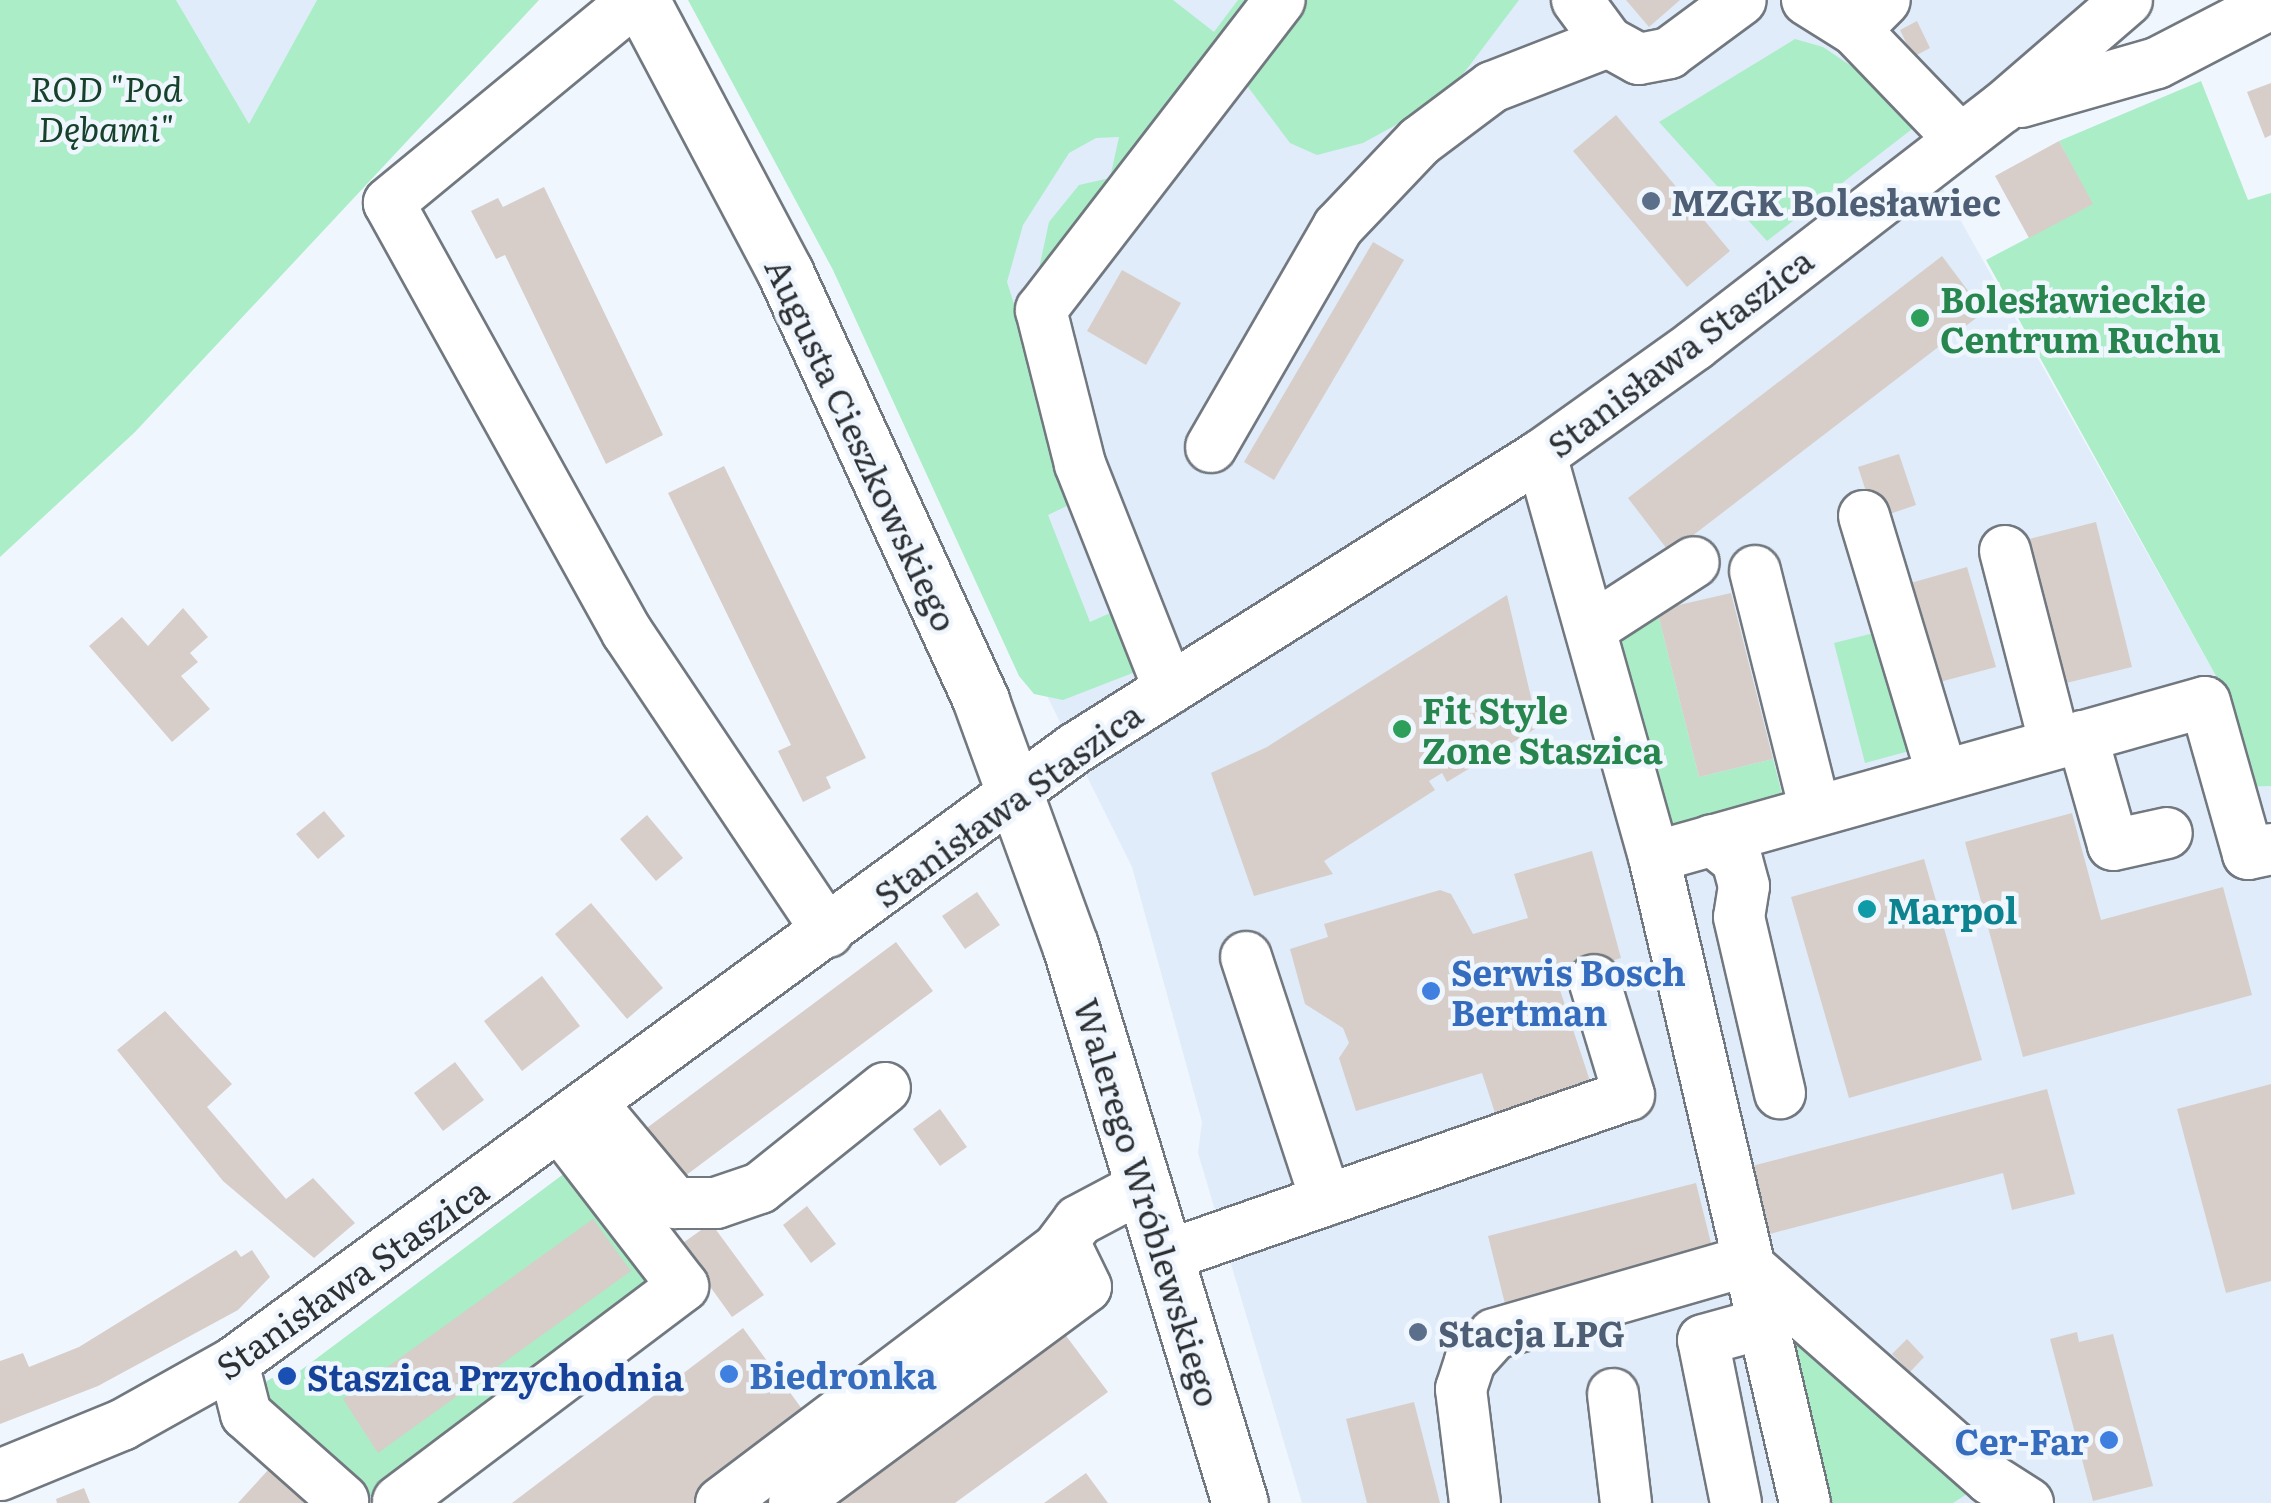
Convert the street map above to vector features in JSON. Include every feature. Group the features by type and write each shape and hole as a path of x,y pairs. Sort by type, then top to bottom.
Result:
{"main road":[{"name":"Augusta Cieszkowskiego","path":"638,0 785,272 976,689 1056,902"},
{"name":"Walerego Wróblewskiego","path":"1056,902 1240,1503"}],"street":[{"path":"638,0 389,203 627,632 828,932"},
{"path":"1169,689 1080,464 1041,310 1280,0"},
{"path":"1576,0 1608,42 1651,58 1740,0"},
{"path":"1807,0 1870,15 1960,139"},
{"name":"Stanisława Staszica","path":"2002,108 2157,63 2271,4"},
{"path":"2116,12 2157,63"},
{"name":"Stanisława Staszica","path":"0,1475 122,1425 233,1362 578,1118 1015,792 1169,689 1541,455 2002,108 2116,12"},
{"path":"1211,447 1338,226 1378,178 1492,87 1608,42"},
{"path":"1541,455 1654,857 1744,1262 1805,1503"},
{"path":"1864,516 1942,774"},
{"path":"2005,551 2068,740 2113,845 2167,832"},
{"path":"1592,628 1694,562"},
{"path":"1754,571 1815,810"},
{"path":"1654,857 2204,702 2248,854 2271,849"},
{"path":"1712,840 1738,860 1744,886 1739,917 1780,1092"},
{"path":"1246,957 1326,1200"},
{"path":"1166,1256 1629,1096 1594,980"},
{"path":"1622,1071 1755,987"},
{"path":"578,1118 675,1203 716,1203 760,1188 885,1088"},
{"path":"398,1501 683,1286 578,1118"},
{"path":"721,1503 1064,1242 1078,1221 1144,1186"},
{"path":"794,1503 1086,1287 1064,1242"},
{"path":"1744,1262 1990,1495"},
{"path":"1475,1503 1460,1389 1470,1361 1494,1334 1744,1262"},
{"path":"1736,1503 1703,1340 1761,1324"},
{"path":"233,1362 246,1414 343,1500"},
{"path":"1613,1394 1626,1503"}],"shaded area":[{"path":"176,0 317,0 249,125"},
{"path":"691,0 2094,0 1920,148 2221,685 2247,787 2271,786 2271,1503 1302,1503 1198,1153 1202,1122 1132,867 760,118"}],"green space":[{"name":"ROD \"Pod Dębami\"","path":"0,0 176,0 249,124 317,0 539,0 135,432 0,557"},
{"path":"688,0 1173,0 1214,32 1238,0 1260,0 1033,297 1049,222 1079,185 1110,178 1119,137 1096,138 1069,153 1023,225 1007,282 1077,501 1048,515 1090,622 1119,609 1143,669 1063,700 1034,694 1019,676 833,270"},
{"path":"1296,0 1519,0 1445,98 1363,143 1317,155 1290,143 1245,83"},
{"path":"1795,39 1823,47 1878,84 1916,126 1767,241 1659,122"},
{"path":"2201,81 2248,200 2271,193 2271,786 2247,787 2221,685 1986,260 2092,204 2059,141"},
{"path":"1657,610 1699,777 1773,759 1784,802 1689,828 1671,822 1619,635"},
{"path":"1882,631 1913,750 1865,763 1834,643"},
{"path":"585,1158 679,1290 398,1501 350,1493 254,1389 272,1378 285,1382"},
{"path":"1744,1262 1990,1479 1953,1503 1805,1503"}],"building":[{"path":"1626,0 1680,0 1649,27"},
{"path":"1917,21 1930,48 1913,57 1900,30"},
{"path":"2271,83 2271,135 2265,138 2247,92"},
{"name":"MZGK Bolesławiec","path":"1616,115 1730,251 1687,287 1573,151"},
{"path":"2059,141 2093,204 2029,238 1995,176"},
{"path":"544,187 663,435 606,464 505,255 496,259 471,211 498,198 503,207"},
{"path":"1373,242 1404,260 1274,480 1244,462"},
{"name":"Bolesławieckie Centrum Ruchu","path":"1942,256 1984,312 1670,553 1628,498"},
{"path":"1122,270 1181,303 1146,365 1087,331"},
{"path":"1899,454 1916,505 1875,519 1858,467"},
{"path":"724,466 866,758 826,777 831,788 803,802 778,751 791,745 668,493"},
{"path":"2096,522 2132,667 2058,685 2021,541"},
{"path":"1967,567 1996,667 1921,687 1893,588"},
{"path":"1731,593 1773,759 1699,777 1657,610"},
{"path":"1507,595 1538,727 1447,782 1442,773 1429,781 1435,790 1324,861 1333,874 1254,896 1211,773 1267,747"},
{"path":"183,608 208,637 190,653 198,662 181,676 210,709 172,742 89,646 122,617 148,646"},
{"path":"324,811 345,836 318,859 296,834"},
{"path":"2072,813 2101,920 2223,887 2252,995 2023,1057 1965,842"},
{"path":"647,815 683,858 656,881 620,839"},
{"name":"Serwis Bosch Bertman","path":"1592,851 1621,958 1556,978 1592,1087 1496,1116 1482,1073 1356,1111 1339,1058 1349,1043 1343,1028 1305,1004 1290,949 1328,937 1324,924 1440,890 1451,894 1473,934 1528,918 1514,874"},
{"path":"1924,859 1982,1060 1849,1098 1791,897"},
{"path":"977,892 1000,925 965,949 942,916"},
{"path":"591,903 663,988 627,1019 555,934"},
{"path":"896,942 933,991 669,1188 632,1139"},
{"path":"542,976 580,1026 522,1071 484,1021"},
{"path":"165,1011 232,1084 207,1107 286,1199 313,1178 355,1223 314,1258 223,1181 117,1050"},
{"path":"455,1062 484,1100 443,1131 414,1093"},
{"path":"2271,1084 2271,1281 2226,1293 2177,1109"},
{"path":"2047,1089 2075,1194 2012,1210 2003,1173 1766,1235 1748,1167"},
{"path":"940,1109 967,1147 940,1166 913,1129"},
{"path":"1696,1183 1715,1259 1507,1312 1488,1236"},
{"path":"807,1206 836,1244 811,1263 783,1225"},
{"path":"593,1219 631,1271 378,1453 343,1399"},
{"path":"711,1223 764,1295 732,1317 680,1245"},
{"path":"236,1250 241,1257 252,1250 270,1277 238,1310 98,1386 0,1424 0,1361 23,1353 29,1367 79,1347"},
{"name":"Biedronka","path":"743,1328 810,1420 698,1503 512,1503"},
{"path":"1061,1329 1108,1392 955,1503 822,1503"},
{"name":"Cer-Far","path":"2077,1332 2079,1342 2113,1334 2153,1486 2093,1501 2050,1339"},
{"path":"1907,1339 1924,1357 1910,1372 1892,1354"},
{"path":"1414,1402 1440,1503 1367,1503 1346,1419"},
{"path":"283,1466 316,1503 238,1503 268,1470"},
{"path":"1086,1473 1108,1503 1044,1503"},
{"path":"84,1488 90,1503 57,1503 56,1499"}],"place":[{"name":"MZGK Bolesławiec","path":"1651,201"},
{"name":"Bolesławieckie Centrum Ruchu","path":"1920,318"},
{"name":"Fit Style Zone Staszica","path":"1402,729"},
{"name":"Marpol","path":"1867,909"},
{"name":"Serwis Bosch Bertman","path":"1431,991"},
{"name":"Stacja LPG","path":"1418,1332"},
{"name":"Biedronka","path":"729,1374"},
{"name":"Staszica Przychodnia","path":"287,1376"},
{"name":"Cer-Far","path":"2109,1440"}]}
